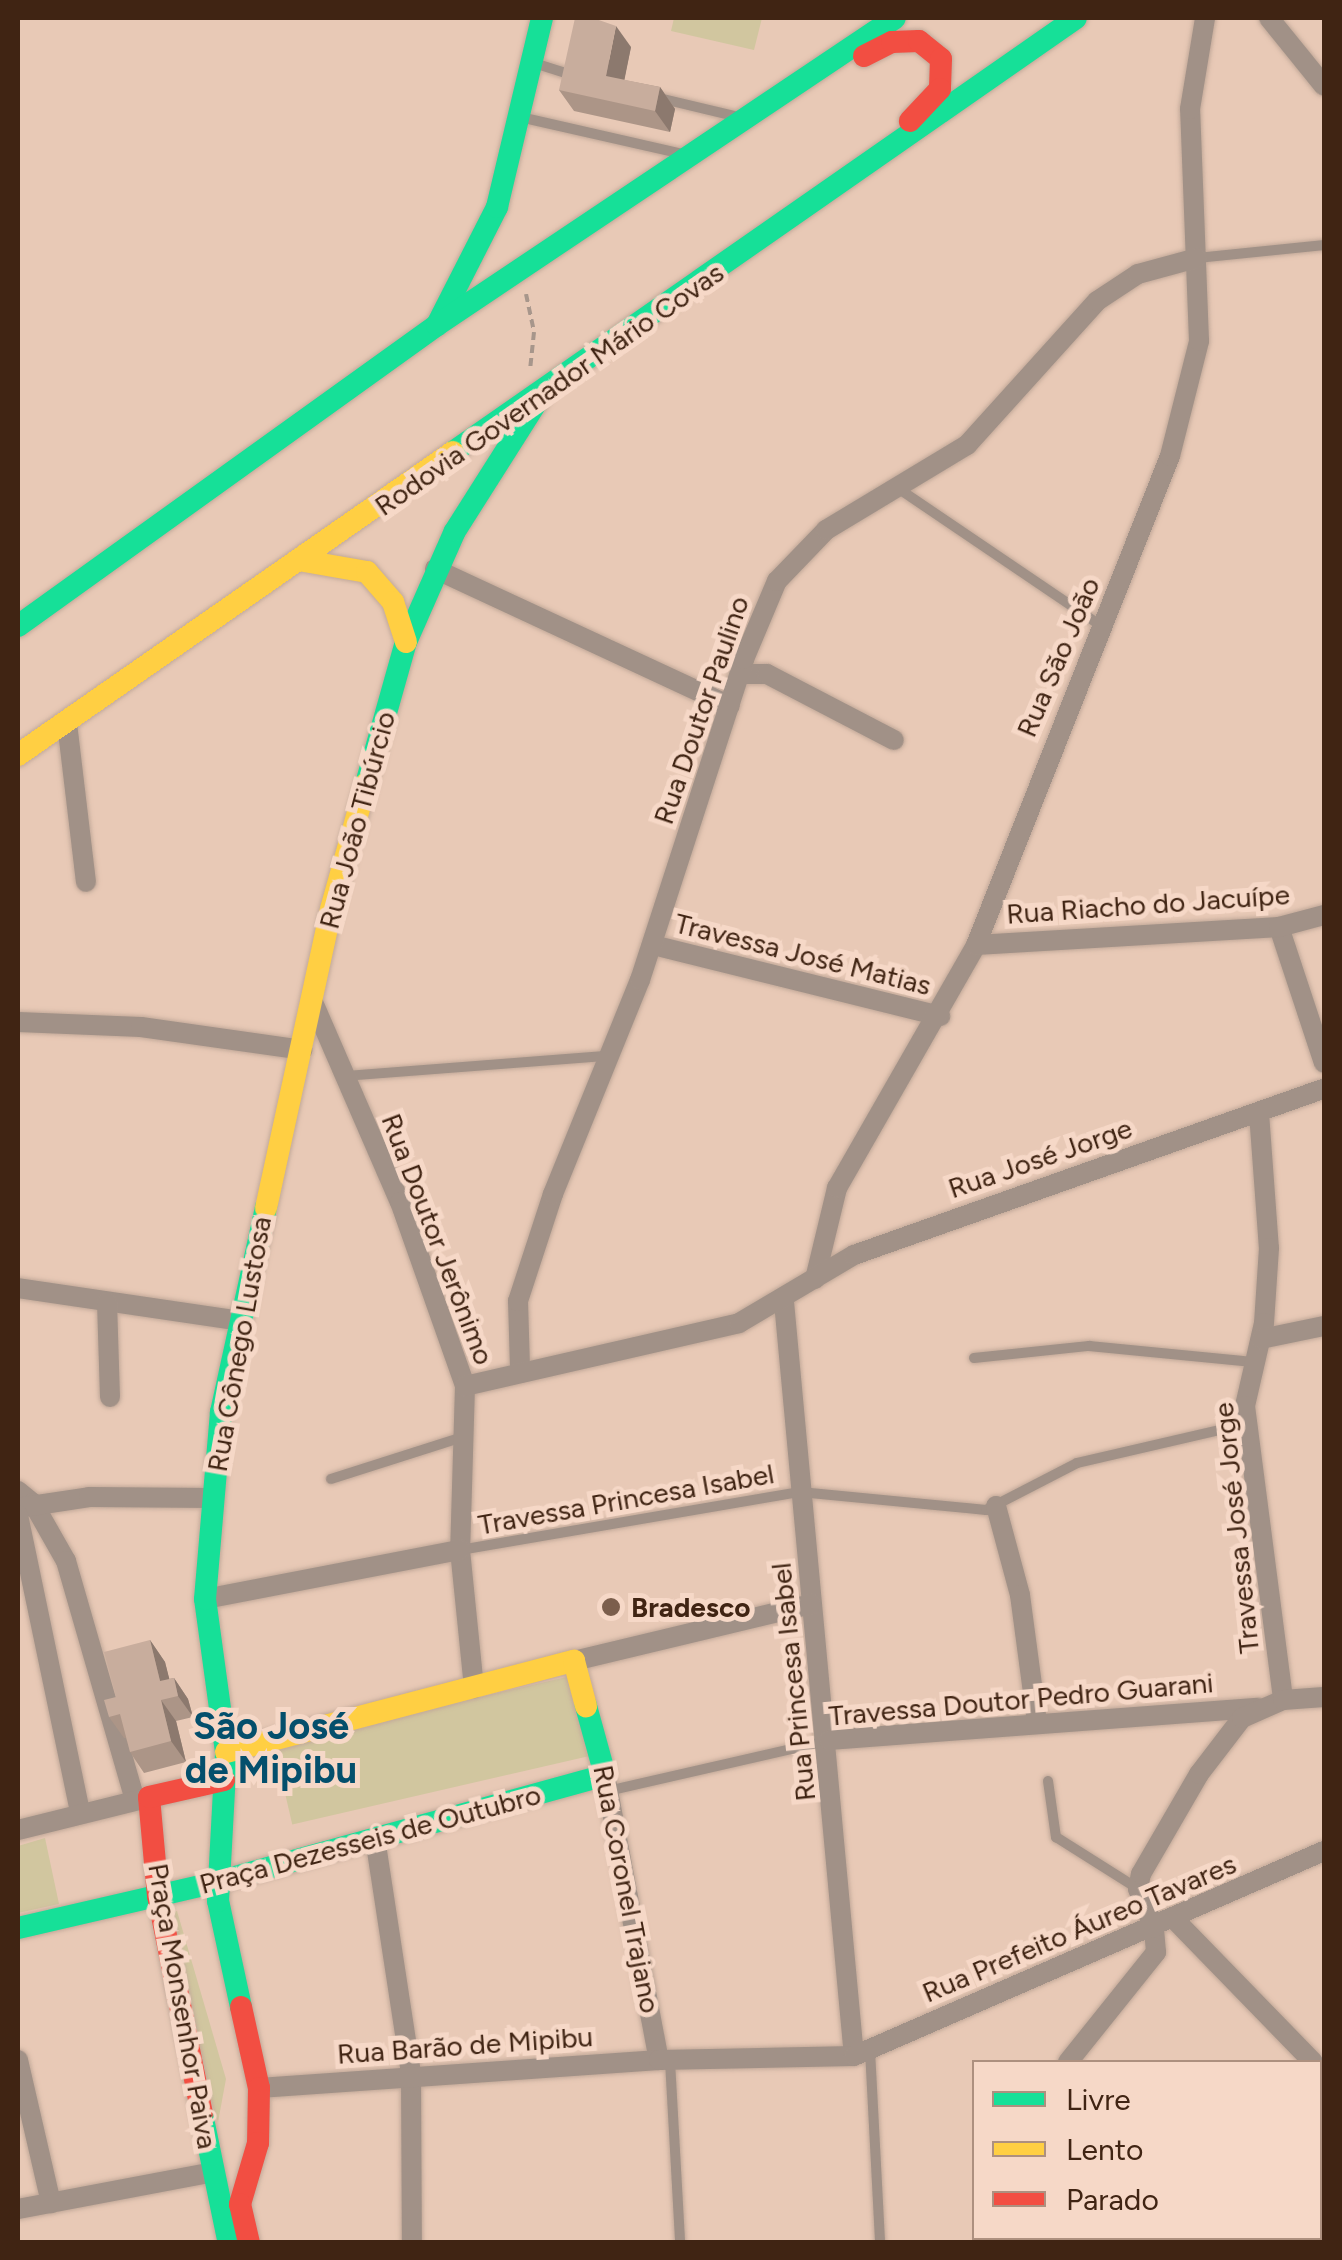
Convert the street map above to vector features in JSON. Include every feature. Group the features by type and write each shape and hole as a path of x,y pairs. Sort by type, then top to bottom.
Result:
{"main road":[{"path":"437,325 497,207 542,18"},
{"path":"18,626 437,325 895,18"},
{"name":"Rodovia Governador Mário Covas","path":"18,755 304,561 546,387 857,175 1076,18"},
{"path":"755,112 892,42 930,46 944,74 940,89 857,175"},
{"path":"497,207 502,250 527,263"},
{"name":"Rua João Tibúrcio","path":"311,999 406,642 435,569 546,387"},
{"path":"304,561 350,564 367,572 392,602 406,642"},
{"name":"Rua Cônego Lustosa","path":"226,1752 205,1599 212,1498 240,1321 311,999"},
{"path":"226,1752 574,1661"},
{"name":"Rua Coronel Trajano","path":"574,1661 608,1782"},
{"name":"Praça Monsenhor Paiva","path":"226,1752 217,1882 259,2088 258,2143 244,2176 240,2204 249,2242"},
{"path":"142,1799 224,1780"},
{"name":"Praça Dezesseis de Outubro","path":"18,1928 217,1882 375,1838 608,1782"},
{"name":"Praça Monsenhor Paiva","path":"142,1799 229,2242"}],"street":[{"name":"Rua São João","path":"815,1279 837,1188 940,1016 976,945 1152,506 1186,398 1199,340 1190,109 1205,18"},
{"path":"1269,18 1324,86"},
{"name":"Rua Doutor Paulino","path":"520,1368 518,1301 606,1056 652,945 759,616 794,557 826,530 967,444 1096,301 1138,274 1197,258"},
{"path":"435,569 730,706"},
{"path":"740,674 767,674 894,740"},
{"path":"67,722 86,882"},
{"name":"Rua Riacho do Jacuípe","path":"976,945 1278,927 1324,916"},
{"path":"1278,927 1324,1063"},
{"name":"Travessa José Matias","path":"652,945 940,1016"},
{"name":"Rua Doutor Jerônimo","path":"311,999 400,1202 464,1386 460,1550 474,1688"},
{"path":"18,1022 141,1027 302,1050"},
{"name":"Rua José Jorge","path":"464,1386 520,1368 739,1323 784,1302 854,1255 1324,1089"},
{"name":"Travessa José Jorge","path":"1258,1113 1269,1230 1261,1339 1253,1362 1246,1424 1283,1700"},
{"path":"18,1288 240,1321"},
{"path":"107,1302 110,1397"},
{"name":"Rua Princesa Isabel","path":"784,1302 811,1604 830,1740 862,2053"},
{"path":"1261,1339 1324,1326"},
{"path":"21,1505 212,1498"},
{"path":"18,1830 142,1799 66,1561 21,1505"},
{"path":"21,1505 80,1814"},
{"path":"996,1506 1020,1596 1037,1722"},
{"path":"205,1599 460,1550"},
{"path":"574,1661 811,1604"},
{"path":"1070,2060 1156,1952 1154,1928 1138,1888 1166,1822 1236,1724 1260,1708 1283,1700 1324,1697"},
{"name":"Travessa Doutor Pedro Guarani","path":"830,1740 1260,1708"},
{"name":"Rua Coronel Trajano","path":"608,1782 665,2060"},
{"path":"375,1838 411,2074 412,2242"},
{"name":"Rua Prefeito Áureo Tavares","path":"862,2053 932,2018 1176,1920 1324,1851"},
{"path":"1176,1920 1311,2060"},
{"name":"Rua Barão de Mipibu","path":"259,2088 411,2074 862,2053"},
{"path":"18,2060 51,2203"},
{"path":"18,2210 213,2172"}],"lane":[{"path":"532,62 581,78"},
{"path":"640,93 755,112"},
{"path":"519,116 688,156"},
{"path":"1197,258 1324,245"},
{"path":"898,489 1101,626"},
{"path":"345,1076 606,1056"},
{"path":"974,1358 1088,1346 1253,1362"},
{"path":"996,1506 1077,1463 1246,1424"},
{"path":"331,1479 464,1437"},
{"name":"Travessa Princesa Isabel","path":"460,1550 800,1492 975,1512 996,1506"},
{"name":"Travessa Doutor Pedro Guarani","path":"608,1782 830,1740"},
{"path":"1048,1781 1056,1837 1138,1888"},
{"name":"Rua Princesa Isabel","path":"862,2053 880,2242"},
{"path":"665,2060 680,2242"}],"path":[{"path":"525,402 534,332 527,263"}],"shaded area":[{"path":"674,18 762,18 754,50 671,31"},
{"path":"571,1676 589,1756 292,1825 274,1745"},
{"path":"45,1838 59,1904 18,1913 18,1846"},
{"path":"177,1911 226,2079 218,2122 151,1919"}],"building":[{"path":"575,18 593,18 616,26 606,76 660,87 655,111 559,90"},
{"path":"150,1640 160,1681 174,1678 178,1696 161,1700 171,1741 130,1752 120,1714 109,1717 104,1700 116,1697 104,1652"}],"traffic: fast":[{"path":"437,325 497,207 542,18"},
{"path":"18,626 437,325 895,18"},
{"path":"453,452 1076,18"},
{"path":"366,784 406,642 455,531 542,394"},
{"path":"241,2007 218,1901 226,1752 205,1599 221,1412 266,1208"},
{"path":"18,1928 217,1882 605,1775 586,1706"},
{"path":"202,2114 228,2239"}],"traffic: slow":[{"path":"18,755 453,452"},
{"path":"304,561 367,572 393,602 406,642"},
{"path":"266,1208 331,909 366,784"},
{"path":"226,1752 574,1661 586,1706"}],"traffic: jam":[{"path":"864,56 892,42 919,41 941,59 940,89 910,121"},
{"path":"202,2114 158,1896 149,1797 224,1780"},
{"path":"241,2007 259,2088 258,2143 240,2204 249,2242"}],"place":[{"name":"Bradesco","path":"611,1607"}],"district":[{"name":"São José de Mipibu","path":"271,1749"}]}
